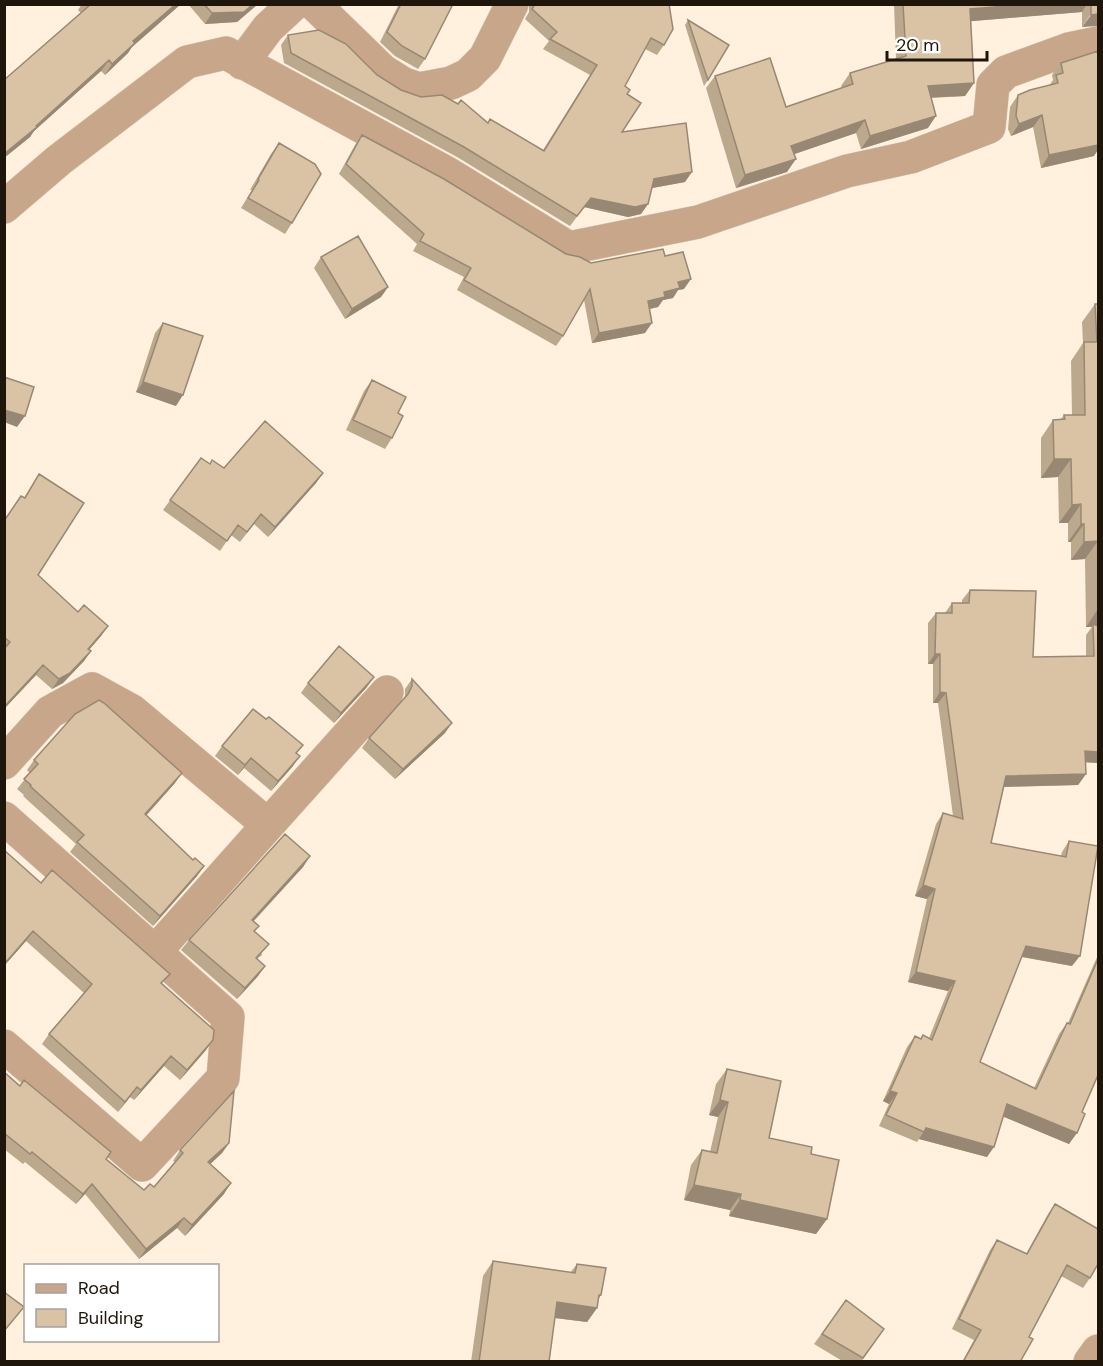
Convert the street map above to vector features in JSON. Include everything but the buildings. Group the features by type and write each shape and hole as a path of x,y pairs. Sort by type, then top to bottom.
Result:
{"street":[{"path":"242,63 268,28 294,4"},
{"path":"314,4 383,71 404,84 419,88 451,83 468,75 484,58 512,4"},
{"path":"4,207 59,160 187,62 225,53 447,173 569,248 698,222 847,171 922,153 989,127 993,85 1006,72 1069,49 1098,43"},
{"path":"4,763 50,712 92,689 132,711 268,825"},
{"path":"155,952 387,692"},
{"path":"4,818 228,1017 223,1078 142,1165 4,1046"},
{"path":"1090,1362 1098,1350"}]}
